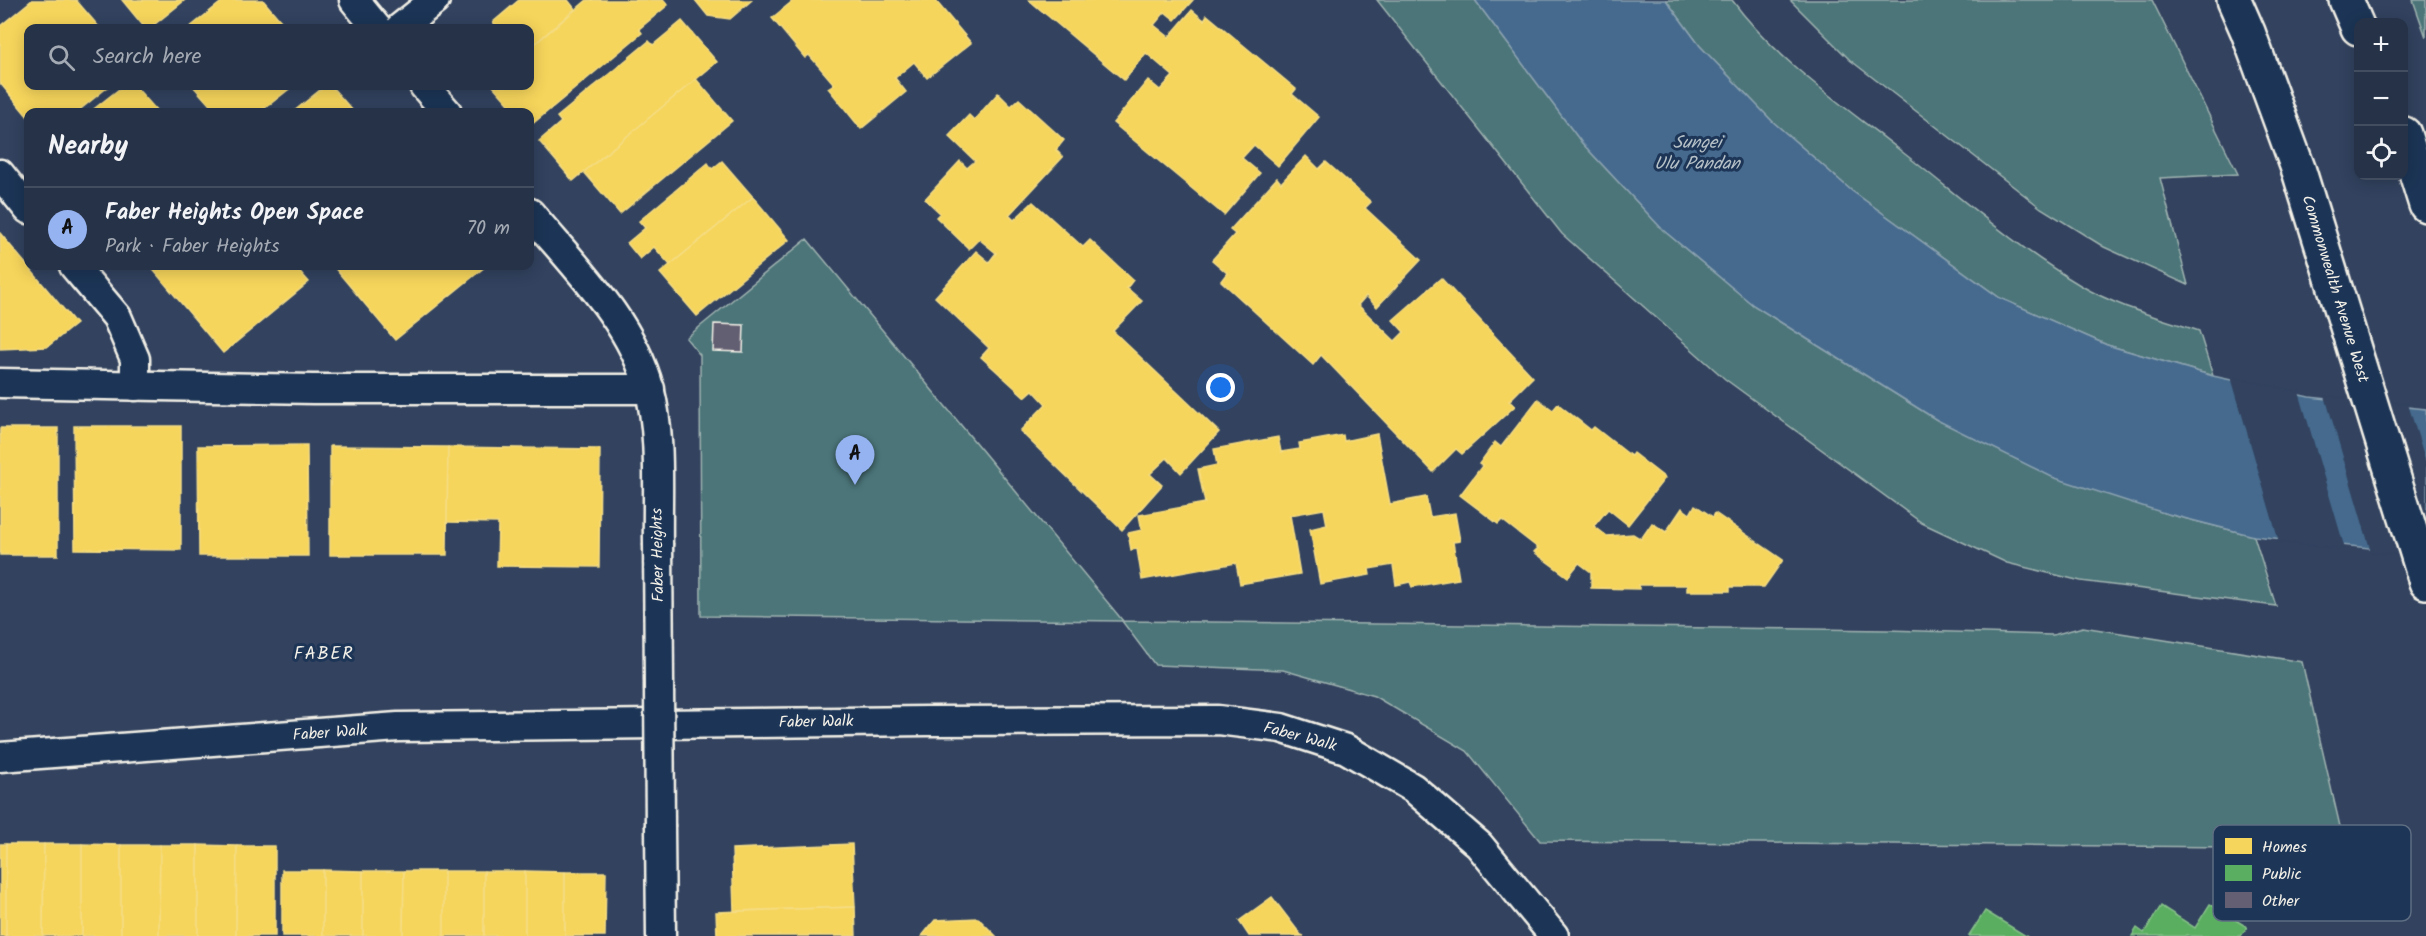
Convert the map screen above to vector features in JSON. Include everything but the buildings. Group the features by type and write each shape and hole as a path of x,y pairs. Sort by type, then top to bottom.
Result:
{"main road":[{"name":"Commonwealth Avenue West","path":"2234,0 2299,171 2426,582"},
{"path":"2346,0 2354,19"},
{"path":"2408,146 2426,205"}],"street":[{"path":"354,0 374,24"},
{"path":"405,24 435,0"},
{"path":"428,90 443,108"},
{"path":"0,174 24,204"},
{"name":"Faber Heights","path":"534,218 596,293 630,340 650,389 656,439 661,936"},
{"path":"77,270 117,317 135,359 135,386"},
{"path":"0,382 135,386 650,389"},
{"name":"Faber Walk","path":"0,757 398,728 927,721 1218,720 1281,728 1346,749 1413,788 1479,845 1554,936"}],"green space":[{"path":"1377,0 1475,0 1582,143 1663,230 1753,305 1937,420 2164,513 2254,536 2276,606 2081,581 2007,563 1922,523 1725,379 1562,234"},
{"path":"1666,0 1732,0 1769,43 1812,81 2033,255 2080,285 2108,299 2199,331 2213,376 2107,345 2000,298 1852,191 1772,121 1700,46"},
{"path":"1790,0 2152,0 2238,174 2160,178 2188,285 2104,247 2041,208 1850,60"},
{"path":"2413,0 2426,0 2426,37"},
{"path":"807,239 1123,621 1888,630 2053,635 2083,627 2302,662 2340,825 2213,825 2213,847 1540,841 1467,751 1374,696 1283,670 1155,665 1122,621 701,616 700,355 686,338"}],"water":[{"name":"Sungei Ulu Pandan","path":"1475,0 1666,0 1700,46 1772,121 1852,191 2000,298 2107,345 2213,376 2309,397 2426,409 2426,554 2254,536 2164,513 2052,477 1937,420 1753,305 1663,230 1582,143"}],"pier":[{"path":"2231,377 2299,392 2345,549 2279,542"},
{"path":"2325,396 2408,404 2426,462 2426,557 2371,552"}],"place":[{"name":"Faber Heights Open Space","path":"855,485"}],"district":[{"name":"FABER","path":"324,654"}]}
